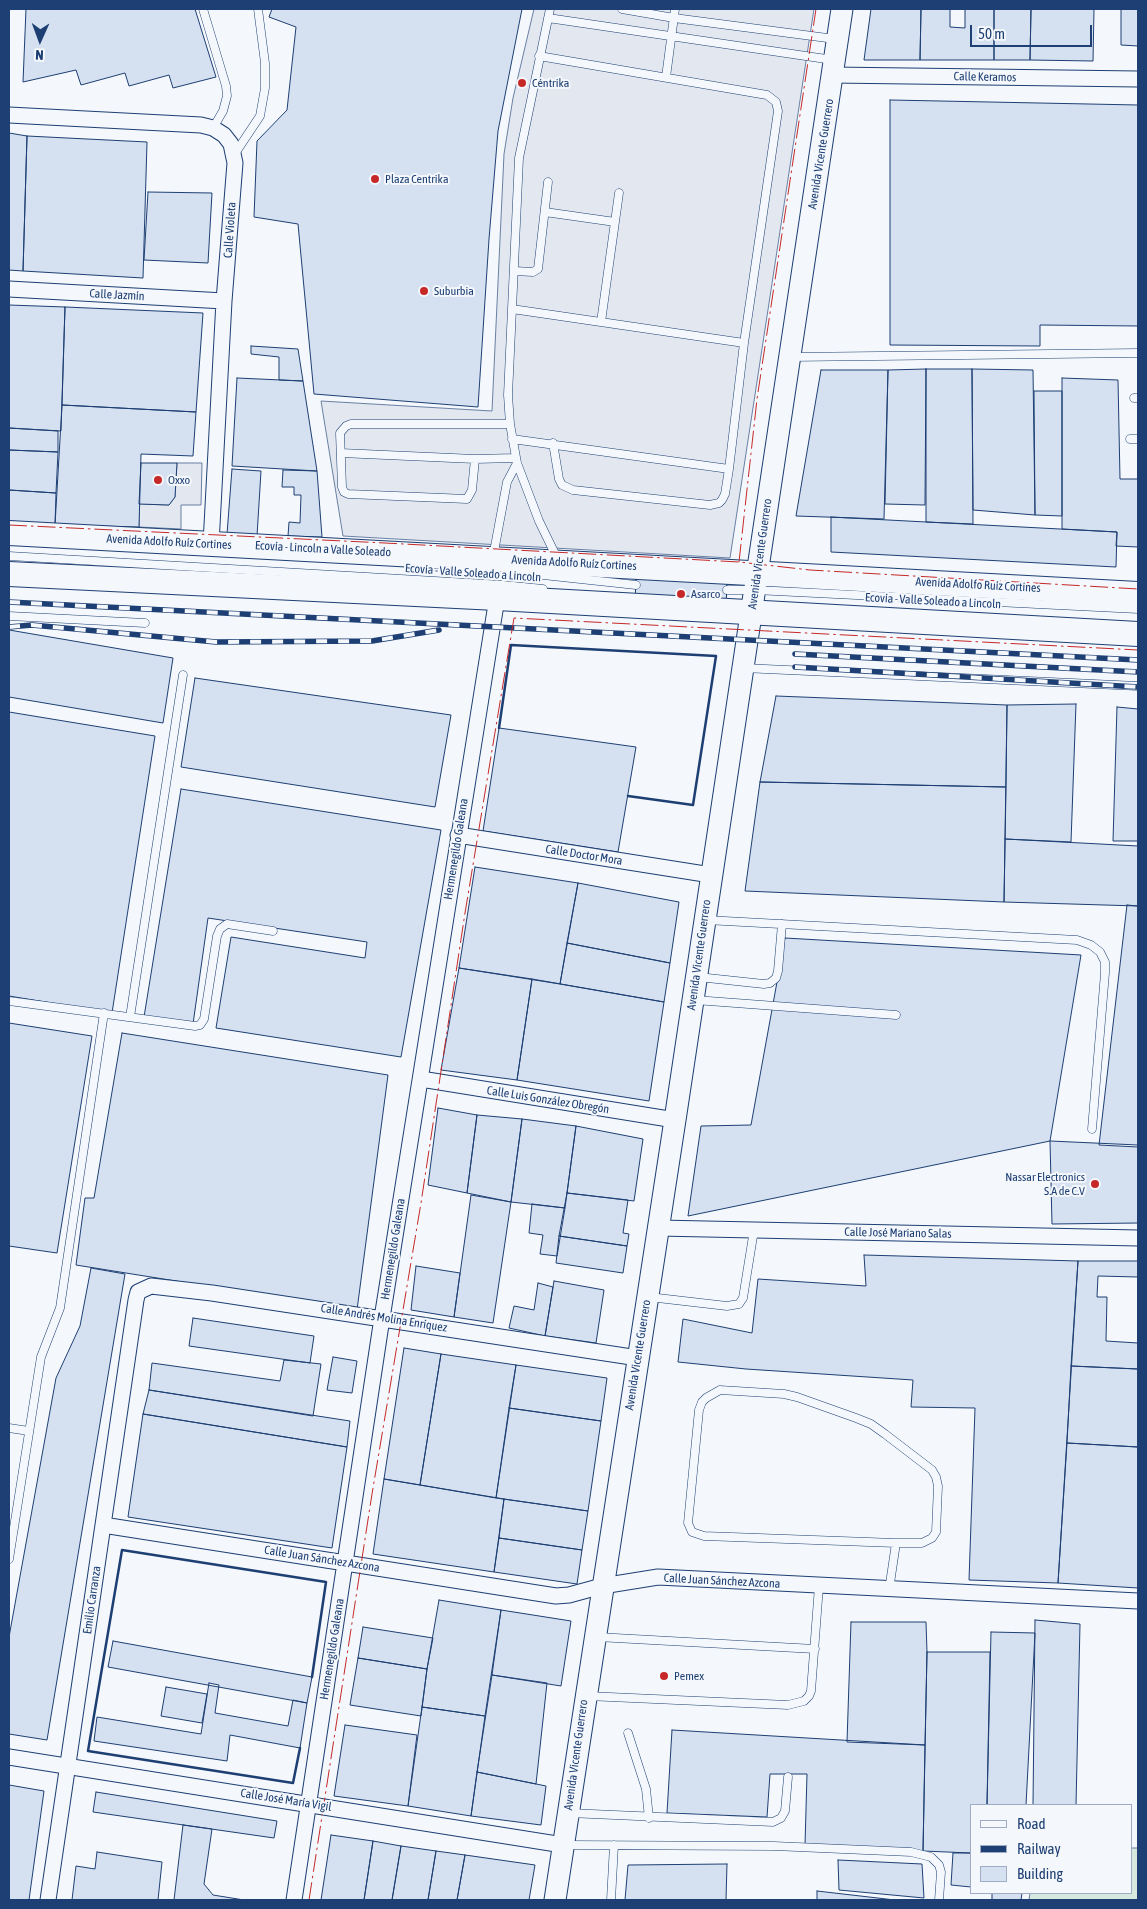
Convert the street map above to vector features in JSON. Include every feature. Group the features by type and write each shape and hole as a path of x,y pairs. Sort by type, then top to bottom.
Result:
{"main road":[{"name":"Avenida Vicente Guerrero","path":"554,1900 675,1120 743,668 751,598 790,357 842,9"},
{"name":"Avenida Adolfo Ruíz Cortines","path":"9,533 211,544 495,564 559,562 751,598 1138,634"},
{"name":"Avenida Adolfo Ruíz Cortines","path":"9,574 496,598 751,598 1138,594"}],"street":[{"name":"Calle Keramos","path":"833,68 1138,79"},
{"path":"9,115 201,125 213,128 224,135 231,144 234,155"},
{"name":"Calle Violeta","path":"211,544 234,155"},
{"name":"Calle Jazmín","path":"9,289 224,302"},
{"name":"Hermenegildo Galeana","path":"294,1900 382,1318 496,598"},
{"name":"Calle Doctor Mora","path":"458,835 711,875"},
{"name":"Calle Luis González Obregón","path":"421,1079 675,1120"},
{"name":"Calle José Mariano Salas","path":"658,1228 1138,1238"},
{"name":"Calle Andrés Molina Enríquez","path":"136,1300 138,1292 151,1286 212,1293 638,1358"},
{"name":"Emilio Carranza","path":"48,1900 136,1300"},
{"name":"Calle Juan Sánchez Azcona","path":"103,1525 556,1596 570,1595 602,1586 658,1577 1138,1601"},
{"name":"Calle José María Vigil","path":"9,1757 563,1845"}],"lane":[{"path":"203,9 226,86 227,96 223,111 213,128"},
{"path":"234,155 260,116 263,106 265,63 258,9"},
{"path":"550,9 520,158 508,395 510,424 516,460 539,521 559,562"},
{"path":"622,9 837,40"},
{"path":"666,77 675,9"},
{"path":"548,18 671,36 833,68"},
{"path":"540,56 767,95 774,98 778,105 771,166 744,343 729,470 725,494 722,500 719,503 710,505 573,490 562,484 559,479 553,443"},
{"path":"514,271 533,272 538,269 548,182"},
{"path":"601,322 619,193"},
{"path":"545,212 615,222"},
{"path":"512,308 744,343"},
{"path":"790,357 1138,353"},
{"path":"475,459 472,490 470,495 462,500 344,492 342,487 340,433 346,426 351,424 510,424"},
{"path":"512,439 553,443 729,470"},
{"path":"341,453 516,460"},
{"path":"516,460 507,482 495,564 636,586"},
{"name":"Ecovía - Valle Soleado a Lincoln","path":"9,556 503,585 550,590"},
{"path":"727,590 751,598"},
{"path":"607,595 635,598"},
{"path":"726,602 751,598 1138,609"},
{"path":"9,616 145,622"},
{"path":"743,668 1138,686"},
{"path":"130,1017 183,675"},
{"path":"704,920 1077,940 1091,945 1100,952 1105,962 1106,973 1092,1129"},
{"path":"9,1001 195,1026 200,1025 204,1019 217,936 220,930 227,924 273,931"},
{"path":"696,976 764,984 770,983 776,978 778,971 782,924"},
{"path":"693,1000 896,1015"},
{"path":"9,1559 41,1356 60,1308 104,1014"},
{"path":"647,1297 727,1306 737,1305 743,1298 754,1230"},
{"path":"720,1390 784,1394 814,1402 856,1418 870,1424 890,1438 932,1470 938,1486 936,1532 932,1538 922,1543 896,1543 704,1536 692,1532 688,1523 699,1410 702,1402 712,1393 720,1390"},
{"path":"9,1428 29,1431"},
{"path":"889,1590 896,1543"},
{"path":"585,1696 797,1704 804,1701 811,1691 819,1586"},
{"path":"594,1637 815,1649"},
{"path":"628,1733 646,1789 649,1818"},
{"path":"568,1813 773,1822 781,1818 785,1811 788,1777"},
{"path":"563,1845 774,1846 911,1852 931,1857 939,1865 941,1872 939,1900"},
{"path":"611,1900 614,1845"}],"shaded area":[{"path":"534,9 814,9 730,558 343,536 321,401 492,411 504,154 513,98"},
{"path":"177,463 202,463 201,505 181,505 181,529 139,527 139,504 169,505 175,497"},
{"path":"1132,1848 1138,1848 1138,1900 1029,1900 1030,1894 1132,1894"}],"building":[{"path":"26,9 195,9 216,77 173,88 169,75 129,86 125,73 81,85 76,70 23,82"},
{"name":"Plaza Centrika","path":"272,9 522,9 498,131 478,407 314,394 298,224 254,217 257,141 287,110 296,27 269,17"},
{"path":"871,9 921,9 920,60 864,60"},
{"path":"921,9 950,9 950,27 965,28 965,9 994,9 994,60 920,60"},
{"path":"994,9 1031,9 1030,60 994,60"},
{"path":"1031,9 1094,9 1093,61 1030,60"},
{"path":"1121,9 1138,9 1138,46 1121,45"},
{"path":"890,100 1138,105 1138,326 1040,325 1040,346 890,345"},
{"path":"9,133 27,136 23,271 9,270"},
{"path":"27,136 147,142 143,278 23,271"},
{"path":"148,192 212,193 208,263 144,260"},
{"path":"9,305 65,307 61,431 9,428"},
{"path":"65,307 203,313 196,412 62,405"},
{"path":"251,346 298,349 303,381 279,380 279,357 251,354"},
{"path":"926,369 925,505 885,504 888,370"},
{"path":"926,369 972,369 973,524 926,522"},
{"path":"972,369 1033,370 1035,515 973,510"},
{"path":"821,370 888,370 884,519 796,516"},
{"path":"237,378 303,381 317,471 232,466"},
{"path":"1062,378 1118,380 1120,479 1138,479 1138,547 1116,546 1117,532 1062,529"},
{"path":"1034,391 1062,391 1062,516 1035,515"},
{"path":"62,405 196,412 193,456 141,454 139,527 55,525"},
{"path":"9,428 58,431 58,452 9,450"},
{"path":"9,450 58,452 56,493 9,490"},
{"name":"Oxxo","path":"141,463 177,463 175,497 169,505 139,504"},
{"path":"232,469 261,471 257,536 227,534"},
{"path":"283,470 317,471 322,537 288,536 289,522 300,523 301,495 294,495 294,487 282,487"},
{"path":"9,490 56,493 55,525 9,523"},
{"path":"831,517 1117,532 1116,567 831,552"},
{"name":"Asarco","path":"636,578 727,583 726,608 635,604"},
{"path":"9,630 173,658 163,723 9,697"},
{"path":"195,678 451,715 435,807 181,767"},
{"path":"776,696 1007,705 1006,787 760,782"},
{"path":"1076,704 1071,842 1005,839 1007,705"},
{"path":"1117,707 1138,709 1138,841 1113,841"},
{"path":"9,712 155,736 112,1013 9,996"},
{"path":"499,728 636,747 618,852 483,831"},
{"path":"760,782 1006,787 1004,902 745,891"},
{"path":"181,789 441,830 401,1057 216,1028 231,937 365,958 367,942 208,918 193,1024 144,1017"},
{"path":"1005,839 1138,846 1138,906 1004,902"},
{"path":"475,867 578,883 560,984 459,968"},
{"path":"578,883 679,902 670,963 567,943"},
{"path":"1127,905 1138,906 1138,1147 1099,1145"},
{"path":"785,938 1081,955 1050,1141 688,1216 701,1126 751,1125"},
{"path":"567,943 670,963 664,1002 560,984"},
{"path":"459,968 532,979 517,1080 441,1070"},
{"path":"532,979 664,1002 649,1101 517,1080"},
{"path":"9,1023 92,1036 57,1253 9,1246"},
{"path":"122,1033 388,1075 357,1310 76,1265 85,1198 94,1198"},
{"path":"438,1108 477,1115 467,1193 428,1185"},
{"path":"477,1115 522,1119 511,1202 467,1193"},
{"path":"522,1119 576,1126 565,1208 511,1202"},
{"path":"576,1126 643,1139 634,1201 567,1193"},
{"name":"Nassar Electronics S.A de C.V","path":"1050,1141 1138,1145 1138,1223 1052,1224"},
{"path":"567,1193 628,1200 623,1233 629,1234 627,1246 559,1236"},
{"path":"471,1195 511,1202 493,1323 454,1317"},
{"path":"532,1204 565,1208 557,1256 540,1254 543,1235 529,1233"},
{"path":"559,1236 627,1246 623,1273 556,1263"},
{"path":"864,1255 1078,1261 1058,1583 969,1580 975,1408 911,1407 913,1380 746,1369 678,1362 683,1319 752,1333 758,1279 866,1286"},
{"path":"1078,1261 1138,1261 1138,1277 1098,1276 1097,1297 1107,1297 1106,1341 1138,1343 1138,1369 1071,1366"},
{"path":"416,1266 460,1273 454,1317 411,1310"},
{"path":"91,1268 125,1274 47,1740 9,1734 9,1637 56,1378 80,1326"},
{"path":"554,1281 604,1290 596,1343 545,1336"},
{"path":"538,1283 553,1287 545,1336 509,1328 514,1306 534,1310"},
{"path":"193,1318 314,1336 310,1363 189,1346"},
{"path":"404,1348 441,1354 420,1485 384,1479"},
{"path":"441,1354 516,1365 496,1498 420,1485"},
{"path":"333,1357 357,1361 352,1393 327,1390"},
{"path":"284,1360 321,1364 313,1416 149,1390 152,1363 280,1381"},
{"path":"516,1365 607,1378 601,1421 509,1408"},
{"path":"1071,1366 1138,1369 1138,1447 1067,1443"},
{"path":"149,1390 350,1421 347,1447 143,1414"},
{"path":"509,1408 601,1421 588,1511 496,1498"},
{"path":"143,1414 347,1447 332,1548 128,1517"},
{"path":"1067,1443 1138,1447 1138,1588 1058,1583"},
{"path":"384,1479 504,1499 494,1572 373,1554"},
{"path":"504,1499 588,1511 582,1550 499,1538"},
{"path":"499,1538 582,1550 577,1584 494,1572"},
{"path":"439,1600 501,1610 485,1716 422,1707"},
{"path":"501,1610 571,1621 561,1686 492,1675"},
{"path":"1035,1620 1080,1624 1076,1804 1033,1804"},
{"path":"851,1622 926,1622 925,1745 847,1742"},
{"path":"363,1627 433,1638 427,1669 358,1658"},
{"path":"991,1632 1035,1633 1026,1804 987,1804"},
{"path":"113,1641 312,1677 307,1703 108,1667"},
{"path":"927,1652 990,1652 987,1804 970,1804 970,1853 923,1851"},
{"path":"358,1658 427,1669 421,1716 350,1705"},
{"path":"492,1675 547,1683 536,1784 477,1772"},
{"path":"209,1683 219,1685 215,1713 288,1726 293,1700 307,1703 300,1748 230,1735 227,1761 94,1741 97,1717 201,1734"},
{"path":"166,1687 207,1694 202,1723 161,1716"},
{"path":"422,1707 485,1716 471,1816 408,1806"},
{"path":"345,1725 417,1735 408,1806 334,1796"},
{"path":"672,1730 925,1745 923,1851 805,1845 807,1774 770,1774 767,1817 667,1813"},
{"path":"477,1772 546,1786 541,1825 471,1816"},
{"path":"9,1785 44,1791 29,1900 9,1900"},
{"path":"96,1792 277,1821 274,1838 93,1812"},
{"path":"183,1825 212,1829 204,1884 213,1895 244,1900 174,1900"},
{"path":"331,1835 373,1841 364,1900 321,1900"},
{"path":"373,1841 401,1846 392,1900 364,1900"},
{"path":"401,1846 436,1851 428,1900 392,1900"},
{"path":"436,1851 465,1855 457,1900 428,1900"},
{"path":"97,1852 162,1862 158,1900 72,1900 76,1866 95,1869"},
{"path":"953,1853 970,1853 970,1887 951,1885"},
{"path":"465,1855 535,1865 529,1900 457,1900"},
{"path":"838,1860 922,1864 924,1898 839,1890"},
{"path":"727,1864 726,1900 625,1900 628,1865"},
{"path":"817,1891 895,1900 817,1900"},
{"path":"992,1894 1022,1894 1021,1900 992,1900"}],"railway":[{"path":"9,602 1138,660"},
{"path":"9,627 32,625 216,642 372,641 439,630"},
{"path":"795,654 1138,672"},
{"path":"795,667 1138,687"}],"wall":[{"path":"499,728 511,645 716,656 693,805 628,796"},
{"path":"300,1748 293,1783 88,1751 122,1550 326,1582 312,1677"}],"power":[{"path":"739,562 757,399 816,9"},
{"path":"9,525 739,562 810,570 1138,589"},
{"path":"309,1900 372,1494 421,1203 465,913 514,618 1138,650"}],"place":[{"name":"Céntrika","path":"522,83"},
{"name":"Plaza Centrika","path":"375,179"},
{"name":"Suburbia","path":"424,291"},
{"name":"Oxxo","path":"158,480"},
{"name":"Asarco","path":"681,594"},
{"name":"Nassar Electronics S.A de C.V","path":"1095,1184"},
{"name":"Pemex","path":"664,1676"}]}
